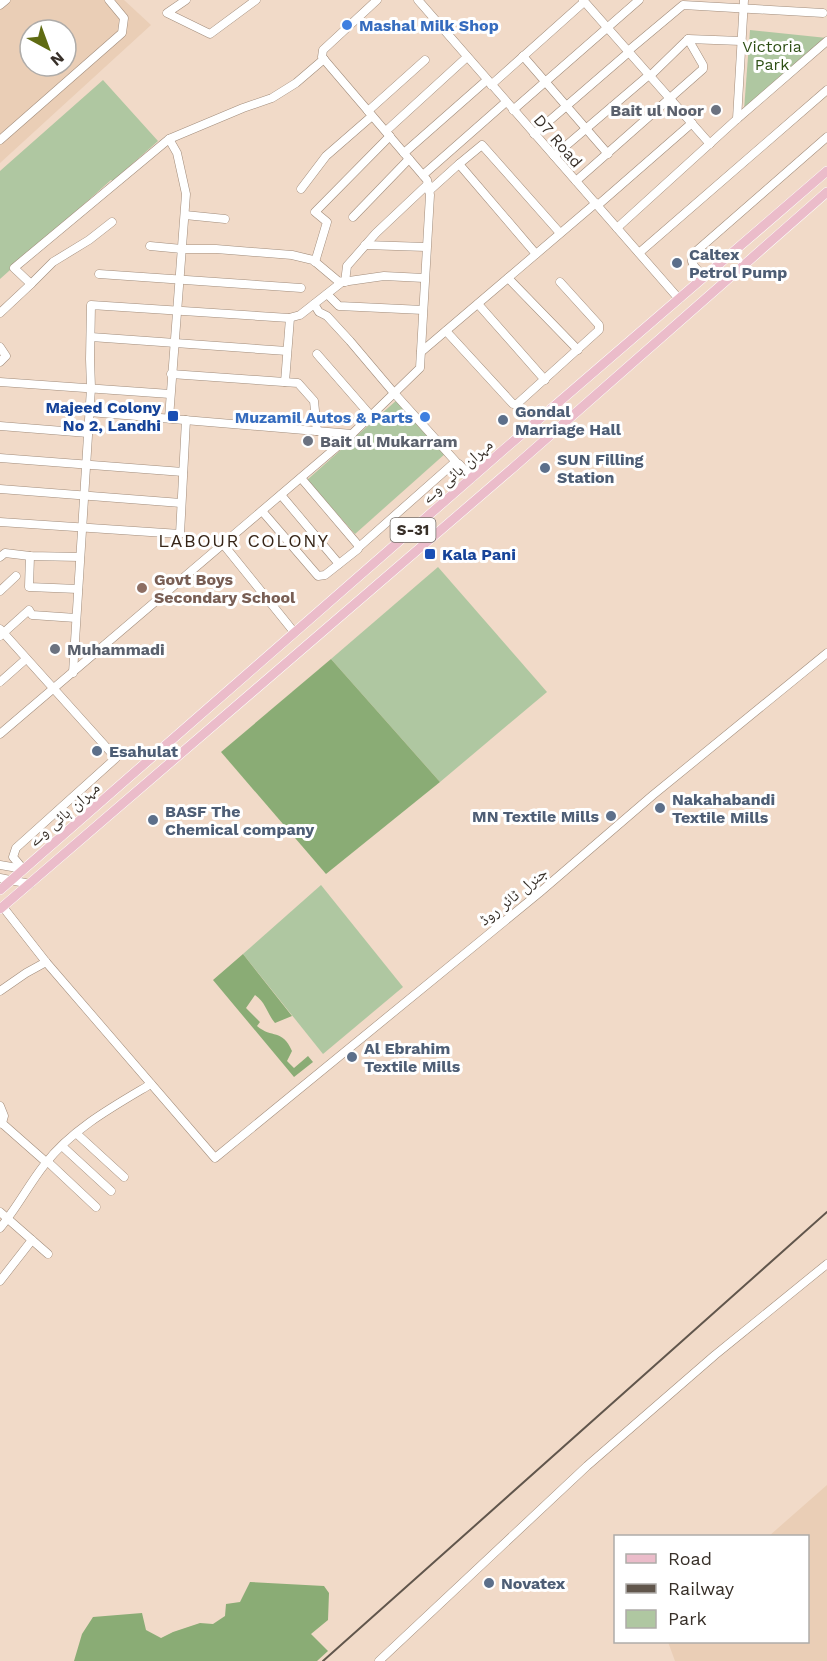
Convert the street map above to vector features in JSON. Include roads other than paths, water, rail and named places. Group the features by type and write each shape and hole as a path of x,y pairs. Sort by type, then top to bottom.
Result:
{"main road":[{"name":"مہران ہائی وے","path":"0,890 294,632 827,171"},
{"name":"مہران ہائی وے","path":"2,908 558,428 827,192"},
{"path":"546,414 558,428"}],"street":[{"path":"0,5 6,0"},
{"path":"0,140 122,33 124,18 109,0"},
{"path":"186,0 167,13 210,34 256,0"},
{"path":"0,734 352,434 420,368 428,180 322,57 323,50 377,0"},
{"name":"D7 Road","path":"418,0 679,298"},
{"path":"513,110 639,0"},
{"path":"353,217 407,156 489,82 523,56 586,1 607,28 710,144"},
{"path":"737,119 743,4"},
{"path":"534,134 682,5 743,4 822,13"},
{"path":"554,156 688,39 741,41"},
{"path":"576,181 704,68 688,39"},
{"path":"617,228 827,41"},
{"path":"523,56 608,154"},
{"path":"315,262 327,222 315,212 388,134 467,57"},
{"path":"31,284 14,268 169,139 272,98 296,83 324,59"},
{"path":"301,189 326,156 425,60"},
{"path":"639,253 827,90"},
{"path":"423,175 506,102"},
{"path":"421,352 692,123"},
{"path":"704,277 692,262 693,254 827,137"},
{"path":"169,139 177,153 186,194 169,418"},
{"path":"73,673 91,388 91,305 290,318 300,315 344,282 348,266 376,233 482,145 560,233"},
{"path":"459,164 536,254"},
{"path":"185,215 225,219"},
{"path":"0,313 53,262 89,240 112,222"},
{"path":"365,245 426,247"},
{"path":"150,246 292,255 315,262 338,281 344,282 384,276 424,278"},
{"path":"99,274 301,288"},
{"path":"508,278 578,350"},
{"path":"446,331 513,404 517,404 600,328 560,282"},
{"path":"327,294 339,306 423,310"},
{"path":"314,304 472,478"},
{"path":"478,304 545,380"},
{"path":"285,382 290,318"},
{"path":"91,337 287,351"},
{"path":"0,346 6,356 0,362"},
{"path":"317,354 371,416"},
{"path":"171,374 298,383 314,401 317,431"},
{"path":"0,382 170,394"},
{"path":"89,412 352,434"},
{"path":"0,522 180,534 186,420"},
{"path":"0,426 88,433"},
{"path":"0,458 183,472"},
{"path":"262,511 318,576 325,575 454,463 457,463"},
{"path":"301,478 359,547"},
{"path":"0,489 181,503"},
{"path":"281,495 339,564"},
{"path":"223,544 294,632"},
{"path":"0,557 5,553 80,556"},
{"path":"30,555 29,587 78,589"},
{"path":"0,591 16,576"},
{"path":"24,869 13,857 16,848 116,758 1,633 29,610 32,615 76,618"},
{"name":"جنرل ٹائر روڈ","path":"151,1084 215,1158 539,893 653,795 827,653"},
{"path":"0,682 26,659"},
{"path":"0,865 24,869"},
{"path":"0,878 30,884"},
{"path":"0,1228 47,1162 62,1146 100,1115 151,1084 2,908"},
{"path":"0,991 46,962"},
{"path":"0,1106 4,1116 1,1123 96,1207"},
{"path":"76,1134 124,1177"},
{"path":"62,1146 111,1191"},
{"path":"0,1212 48,1254"},
{"path":"0,1281 32,1240"},
{"path":"379,1661 587,1466 715,1355 827,1264"}],"railway":[{"path":"323,1661 827,1212"}],"place":[{"name":"Mashal Milk Shop","path":"347,25"},
{"name":"Bait ul Noor","path":"716,110"},
{"name":"Caltex Petrol Pump","path":"677,263"},
{"name":"Majeed Colony No 2, Landhi","path":"173,416"},
{"name":"Muzamil Autos & Parts","path":"425,417"},
{"name":"Gondal Marriage Hall","path":"503,420"},
{"name":"Bait ul Mukarram","path":"308,441"},
{"name":"SUN Filling Station","path":"545,468"},
{"name":"Kala Pani","path":"430,554"},
{"name":"Govt Boys Secondary School","path":"142,588"},
{"name":"Muhammadi","path":"55,649"},
{"name":"Esahulat","path":"97,751"},
{"name":"Nakahabandi Textile Mills","path":"660,808"},
{"name":"MN Textile Mills","path":"611,816"},
{"name":"BASF The Chemical company","path":"153,820"},
{"name":"Al Ebrahim Textile Mills","path":"352,1057"},
{"name":"Novatex","path":"489,1583"}],"district":[{"name":"LABOUR COLONY","path":"244,540"}],"park label":[{"name":"Victoria Park","path":"772,55"}]}
